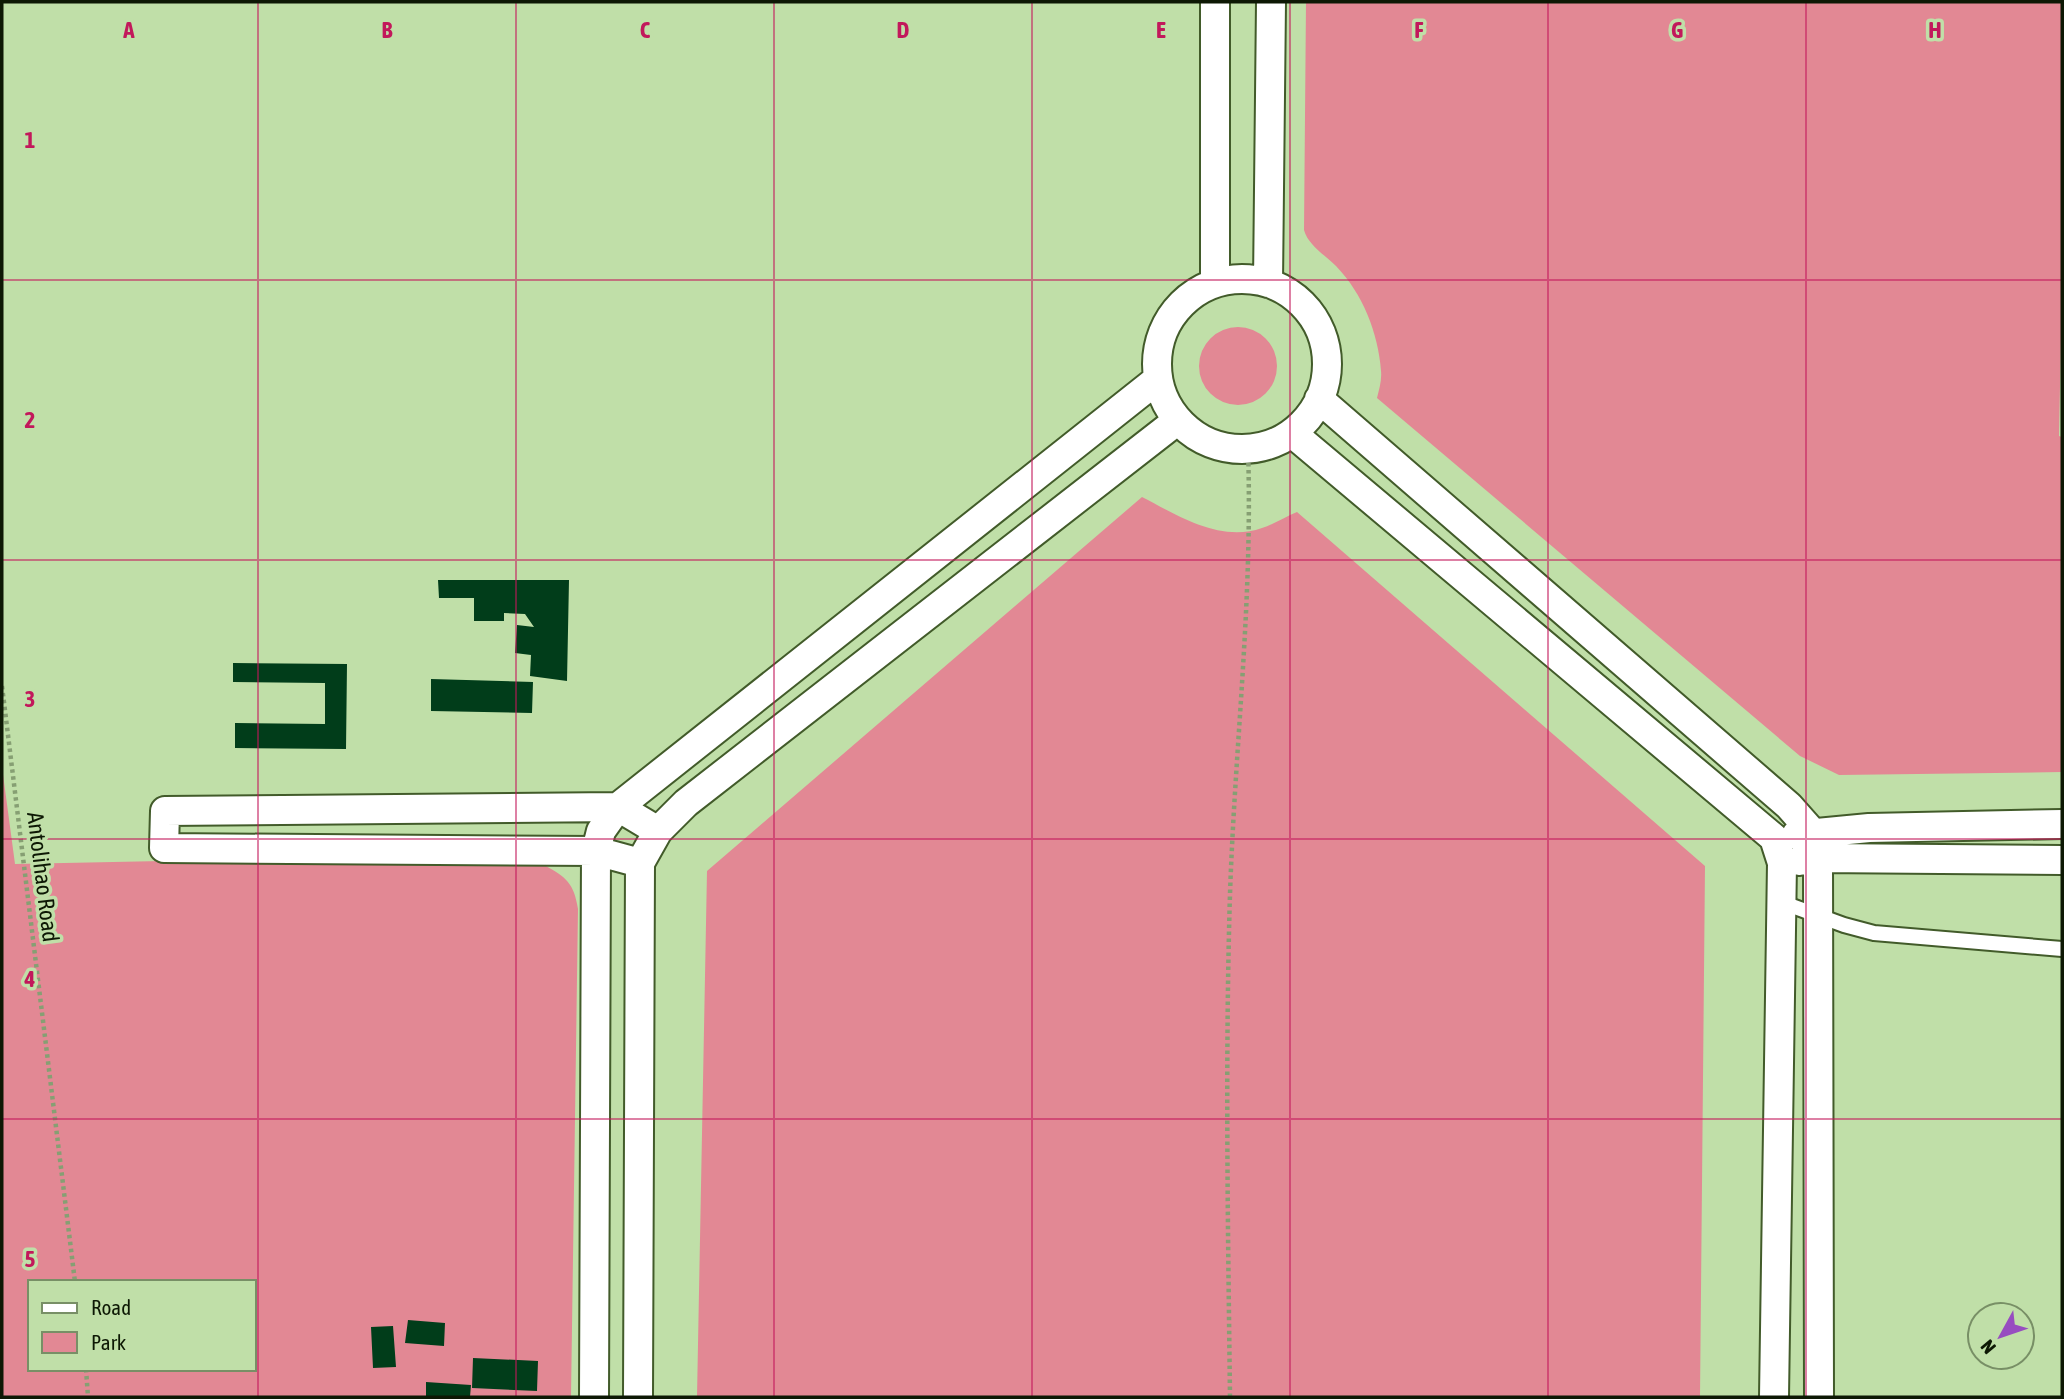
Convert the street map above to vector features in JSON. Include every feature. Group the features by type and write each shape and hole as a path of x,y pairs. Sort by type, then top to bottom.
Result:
{"street":[{"path":"1215,2 1215,284"},
{"path":"1268,284 1271,2"},
{"path":"1242,280 1268,284 1299,302 1311,315 1319,330 1326,365 1325,382 1319,399 1312,412 1292,433 1264,446 1229,448 1210,443 1193,433 1169,408 1158,379 1159,344 1169,321 1185,300 1199,290 1215,284 1242,280"},
{"path":"594,1397 596,851 601,831 618,807 1158,379"},
{"path":"1319,399 1779,797 1815,845 1819,1397"},
{"path":"638,1397 640,863 658,831 686,803 1178,420"},
{"path":"1292,433 1778,851 1781,902 1774,1397"},
{"path":"640,863 596,851 164,848 165,811 618,807 658,831"},
{"path":"1778,851 1815,845 1869,828 2062,824"},
{"path":"1815,845 2062,860"}],"lane":[{"path":"1781,902 1874,933 2062,949"}],"path":[{"path":"1230,1397 1230,893 1249,560 1248,449"},
{"name":"Antolihao Road","path":"2,686 75,1280"},
{"path":"86,1371 88,1397"}],"green space":[{"path":"1306,2 2062,2 2059,436 2062,437 2062,772 1839,775 1800,756 1377,398 1381,371 1368,315 1346,277 1313,245 1304,230"},
{"path":"1238,327 1253,330 1266,338 1274,351 1277,366 1274,381 1266,394 1253,402 1238,405 1223,402 1210,394 1202,381 1199,366 1202,351 1210,338 1223,330"},
{"path":"1142,497 1199,525 1230,532 1262,528 1297,512 1705,866 1700,1397 697,1397 707,871"},
{"path":"2,767 15,864 162,861 544,865 568,882 578,909 571,1397 2,1397"}],"building":[{"path":"438,580 569,580 567,681 530,676 531,655 515,653 517,625 534,627 525,614 504,613 504,621 474,621 474,598 439,598"},
{"path":"233,663 347,664 346,749 235,748 235,723 325,724 325,683 233,682"},
{"path":"431,679 533,682 532,713 431,711"},
{"path":"408,1320 445,1323 444,1346 405,1343"},
{"path":"393,1326 396,1367 373,1368 371,1327"},
{"path":"473,1358 538,1361 537,1391 472,1388"},
{"path":"426,1382 471,1385 470,1397 426,1397"}]}
